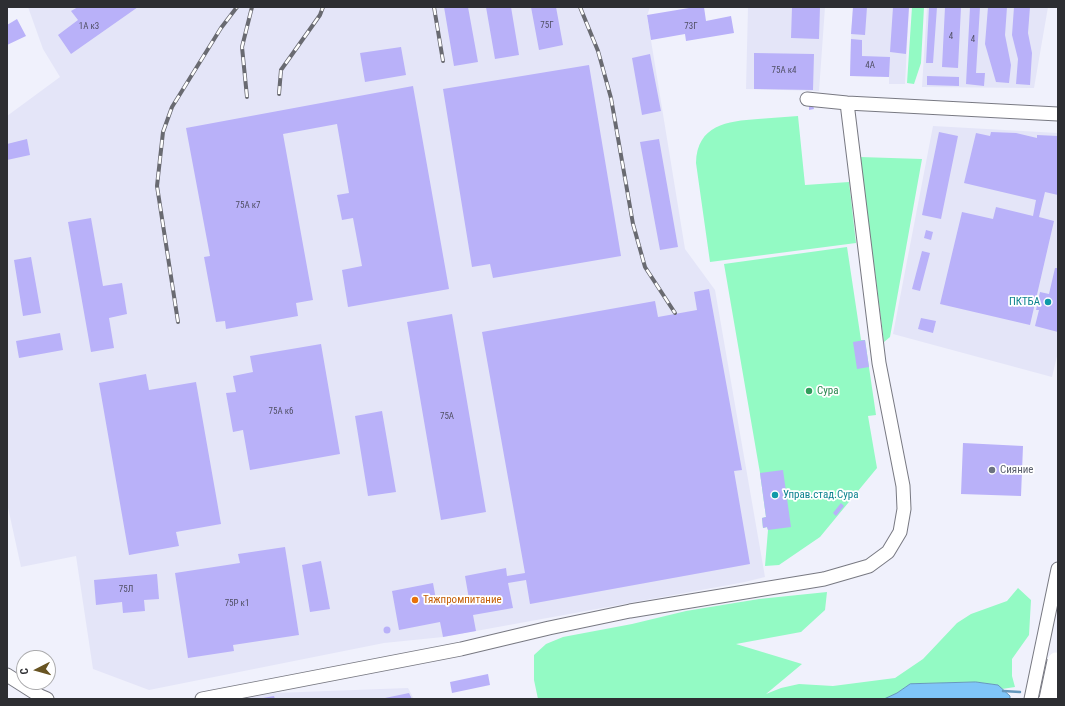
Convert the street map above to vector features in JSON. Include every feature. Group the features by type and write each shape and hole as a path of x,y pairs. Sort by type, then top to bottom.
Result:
{"main road":[{"path":"1048,699 1057,668"}],"street":[{"path":"807,99 847,103 1058,114"},
{"path":"202,699 461,649 548,628 630,611 824,579 869,566 888,552 900,532 904,509 903,486 879,363 847,103"},
{"path":"1031,699 1058,569"},
{"path":"1037,670 1057,668"},
{"path":"7,675 47,699"}],"shaded area":[{"path":"28,7 650,7 647,16 685,249 715,290 765,577 745,582 443,637 384,643 149,690 93,669 76,556 21,567 7,503 7,116 60,77 43,49"},
{"path":"748,7 825,7 819,91 746,89"},
{"path":"853,7 909,7 905,84 889,84 889,77 850,76"},
{"path":"927,7 1048,7 1034,88 922,87"},
{"name":"ПКТБА","path":"933,126 1058,133 1058,352 1052,377 893,334"},
{"path":"408,688 414,699 239,699 275,693"}],"green space":[{"path":"912,7 924,7 921,63 914,84 907,83"},
{"path":"798,116 805,185 849,182 856,243 710,262 696,163 698,150 702,140 708,133 716,128 735,121"},
{"path":"860,157 922,159 890,337 884,342"},
{"name":"Сура","path":"847,247 861,340 865,340 876,415 868,416 877,468 820,537 779,565 765,566 768,530 767,527 763,528 762,518 766,517 760,473 724,264"},
{"path":"1018,588 1031,600 1029,635 1012,659 1012,676 1015,687 1002,689 998,685 976,682 910,684 886,699 538,699 534,680 534,655 546,644 563,637 632,624 686,611 759,599 827,592 825,610 801,632 736,644 802,664 766,694 781,688 799,684 833,686 895,678 923,659 957,623 971,614 1007,601"}],"water":[{"path":"976,682 998,685 1010,696 1010,699 884,699 897,693 910,684"}],"building":[{"path":"78,7 138,7 71,54 58,35 78,20 71,11"},
{"path":"444,7 468,7 478,62 454,66"},
{"path":"486,7 511,7 519,55 495,59"},
{"path":"531,7 556,7 563,45 539,50"},
{"path":"695,7 704,7 706,21 731,16 734,33 686,41 685,34 651,40 647,15"},
{"path":"792,7 820,7 819,39 791,38"},
{"path":"853,7 867,7 865,35 851,34"},
{"path":"893,7 909,7 906,54 890,52"},
{"path":"929,7 937,7 933,63 926,63"},
{"path":"945,7 961,7 958,68 942,67"},
{"path":"970,7 980,7 976,73 985,73 984,86 966,84"},
{"path":"988,7 1007,7 1005,35 1011,65 1009,83 996,82 985,44"},
{"path":"1014,7 1030,7 1028,33 1032,53 1030,85 1016,84 1018,59 1012,35"},
{"path":"17,19 26,36 7,45 7,25"},
{"path":"851,39 862,40 862,56 890,57 889,77 850,76"},
{"path":"401,47 406,75 365,82 360,53"},
{"path":"754,53 814,54 813,90 754,89"},
{"path":"650,54 661,111 642,115 632,58"},
{"path":"589,65 621,256 493,278 490,264 472,267 443,89"},
{"path":"927,76 959,77 959,86 927,85"},
{"path":"413,86 449,289 348,307 342,270 362,266 353,218 342,220 337,195 349,193 337,124 283,134 313,300 296,303 298,316 226,329 225,321 216,322 204,257 210,256 186,128"},
{"path":"813,105 814,109 809,110 809,106"},
{"path":"939,132 958,136 941,219 922,215"},
{"path":"991,132 1016,133 1037,138 1037,135 1058,136 1058,195 1045,192 1039,217 1054,221 1030,325 940,304 962,212 993,219 996,207 1033,216 1036,200 964,183 976,133 990,136"},
{"path":"27,139 30,155 7,160 7,144"},
{"path":"659,139 678,247 660,250 640,142"},
{"path":"91,218 103,286 122,283 127,314 109,318 114,348 91,352 68,222"},
{"path":"926,230 933,232 931,240 924,238"},
{"path":"922,251 930,253 920,291 912,289"},
{"path":"31,257 41,313 23,316 14,260"},
{"name":"ПКТБА","path":"1055,268 1058,268 1058,332 1035,326 1039,310 1036,310 1040,292 1049,294"},
{"path":"709,289 742,470 734,471 750,564 530,604 526,580 508,583 513,608 473,615 476,631 443,637 440,622 399,630 392,591 433,583 437,605 469,599 465,576 506,568 507,576 525,573 482,332 655,301 658,317 697,310 694,292"},
{"path":"452,314 486,512 441,520 407,322"},
{"path":"921,318 936,321 933,333 918,329"},
{"path":"60,333 63,350 19,358 16,341"},
{"path":"865,340 869,367 857,369 853,342"},
{"path":"321,344 340,454 250,470 243,430 233,432 226,393 236,392 233,376 253,372 250,356"},
{"path":"146,374 149,390 196,382 221,524 176,532 179,546 129,555 99,383"},
{"path":"382,411 396,492 368,496 355,416"},
{"name":"Сияние","path":"963,443 1023,446 1021,496 961,494"},
{"name":"Управ.стад.Сура","path":"783,470 791,527 768,530 767,527 763,528 762,518 766,517 760,473"},
{"path":"841,503 844,506 836,516 833,513"},
{"path":"285,547 299,635 233,645 234,651 188,658 175,573 240,563 238,554"},
{"path":"321,561 330,609 310,612 302,565"},
{"path":"157,574 159,599 144,600 145,611 123,613 122,602 96,605 94,580"},
{"path":"387,626 390,627 390,633 387,634 384,633 383,630 384,627"},
{"path":"488,674 490,685 452,693 450,682"},
{"path":"409,693 412,699 385,699 385,698"},
{"path":"274,696 275,699 263,698"}],"waterway":[{"path":"1003,691 1020,692"}],"railway":[{"path":"178,322 157,186 163,132 172,107 221,28 237,7"},
{"path":"247,97 242,47 252,7"},
{"path":"279,94 281,70 320,15 323,7"},
{"path":"434,7 443,61"},
{"path":"580,7 598,51 611,98 633,224 645,267 675,313"}],"place":[{"name":"ПКТБА","path":"1048,302"},
{"name":"Сура","path":"809,391"},
{"name":"Сияние","path":"992,470"},
{"name":"Управ.стад.Сура","path":"775,495"},
{"name":"Тяжпромпитание","path":"415,600"}]}
